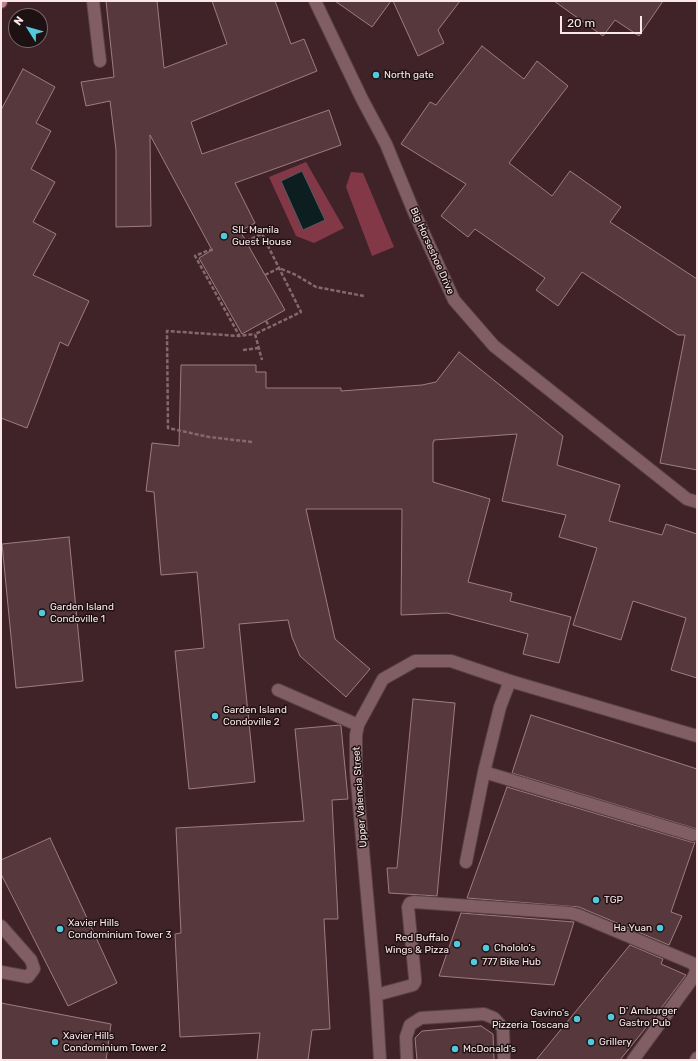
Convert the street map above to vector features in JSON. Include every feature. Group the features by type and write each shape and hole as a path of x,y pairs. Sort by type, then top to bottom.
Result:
{"street":[{"path":"93,1 100,60"},
{"name":"Big Horseshoe Drive","path":"315,1 362,99 386,144 414,212 454,300 494,346 687,499 697,502"},
{"name":"Upper Valencia Street","path":"380,1060 376,995 356,772 356,735 358,725 383,679 415,661 451,661 510,681 697,736"},
{"path":"466,862 484,772 500,707 510,681"},
{"path":"278,690 358,725"},
{"path":"484,772 693,835"},
{"path":"376,995 413,985 415,978 408,907 410,903 414,902 570,913 578,915 692,963 697,969 693,978 633,1060"},
{"path":"1,926 31,960 34,969 28,978 1,972"},
{"path":"408,1060 406,1037 410,1025 421,1018 484,1014 494,1018 503,1028 504,1060"}],"path":[{"path":"246,241 262,234 301,312 255,334 239,336 167,331 168,428 209,437 252,442"},
{"path":"210,251 195,256 239,336"},
{"path":"265,275 279,268 296,275 316,287 364,296"},
{"path":"266,321 270,328"},
{"path":"255,334 262,360"},
{"path":"243,350 259,348"}],"shaded area":[{"path":"306,162 344,228 314,243 296,236 269,177"},
{"path":"302,171 325,220 303,230 281,181"},
{"path":"351,172 363,173 394,247 372,256 346,187"}],"building":[{"path":"106,1 157,1 164,68 227,44 212,1 275,1 291,44 304,39 317,71 191,122 202,154 329,110 341,145 235,183 255,223 240,231 285,310 242,334 199,258 212,250 150,135 151,226 116,227 116,150 110,101 86,106 81,82 114,77"},
{"path":"335,1 391,1 372,27"},
{"path":"393,1 460,1 438,30 444,43 418,56"},
{"path":"554,1 663,1 639,36 615,20 603,36"},
{"path":"482,46 524,79 537,61 568,86 509,163 552,196 570,171 621,207 610,222 697,279 697,470 660,463 685,335 678,335 582,272 558,306 536,290 545,278 475,229 468,237 441,216 466,184 401,144 430,102 436,105"},
{"path":"23,69 55,87 36,123 51,131 31,169 55,182 33,222 56,234 33,275 89,301 68,346 60,342 27,428 1,418 1,110"},
{"path":"459,352 563,436 557,465 620,485 609,521 662,535 666,524 697,534 697,678 671,670 686,618 633,601 621,640 573,625 597,548 559,537 566,515 502,501 517,434 434,440 433,482 490,499 468,582 512,593 510,601 571,617 559,663 523,654 528,634 447,613 401,615 402,509 306,509 335,639 370,669 346,697 300,656 292,637 288,620 239,624 255,782 189,789 175,651 204,648 197,572 161,575 154,492 146,491 152,443 179,446 181,365 256,365 256,372 266,372 266,388 341,388 341,391 422,385 436,382"},
{"name":"Garden Island Condoville 1","path":"69,537 83,681 16,688 2,544"},
{"path":"413,699 455,703 437,896 389,893 387,868 397,868"},
{"path":"531,715 697,769 697,829 512,773"},
{"path":"340,725 348,799 332,800 338,919 324,919 330,1029 312,1030 308,1060 257,1060 260,1033 180,1037 175,934 181,933 176,828 304,821 295,729"},
{"path":"507,787 695,842 671,912 682,916 669,945 579,907 467,898"},
{"name":"Xavier Hills Condominium Tower 3","path":"50,838 117,983 68,1006 1,874 1,860"},
{"path":"461,913 574,922 554,985 439,976"},
{"path":"630,945 663,959 661,964 686,975 620,1060 536,1060"},
{"name":"Xavier Hills Condominium Tower 2","path":"1,1003 111,1024 106,1060 1,1060"},
{"name":"McDonald's","path":"481,1026 493,1034 494,1060 417,1060 415,1038 422,1031"}],"place":[{"name":"North gate","path":"376,75"},
{"name":"SIL Manila Guest House","path":"224,236"},
{"name":"Garden Island Condoville 1","path":"42,613"},
{"name":"Garden Island Condoville 2","path":"215,716"},
{"name":"TGP","path":"596,900"},
{"name":"Ha Yuan","path":"660,928"},
{"name":"Xavier Hills Condominium Tower 3","path":"60,929"},
{"name":"Red Buffalo Wings & Pizza","path":"457,944"},
{"name":"Chololo's","path":"486,948"},
{"name":"777 Bike Hub","path":"474,962"},
{"name":"D' Amburger Gastro Pub","path":"611,1017"},
{"name":"Gavino's Pizzeria Toscana","path":"577,1019"},
{"name":"Xavier Hills Condominium Tower 2","path":"55,1042"},
{"name":"Grillery","path":"591,1042"},
{"name":"McDonald's","path":"455,1049"}]}
